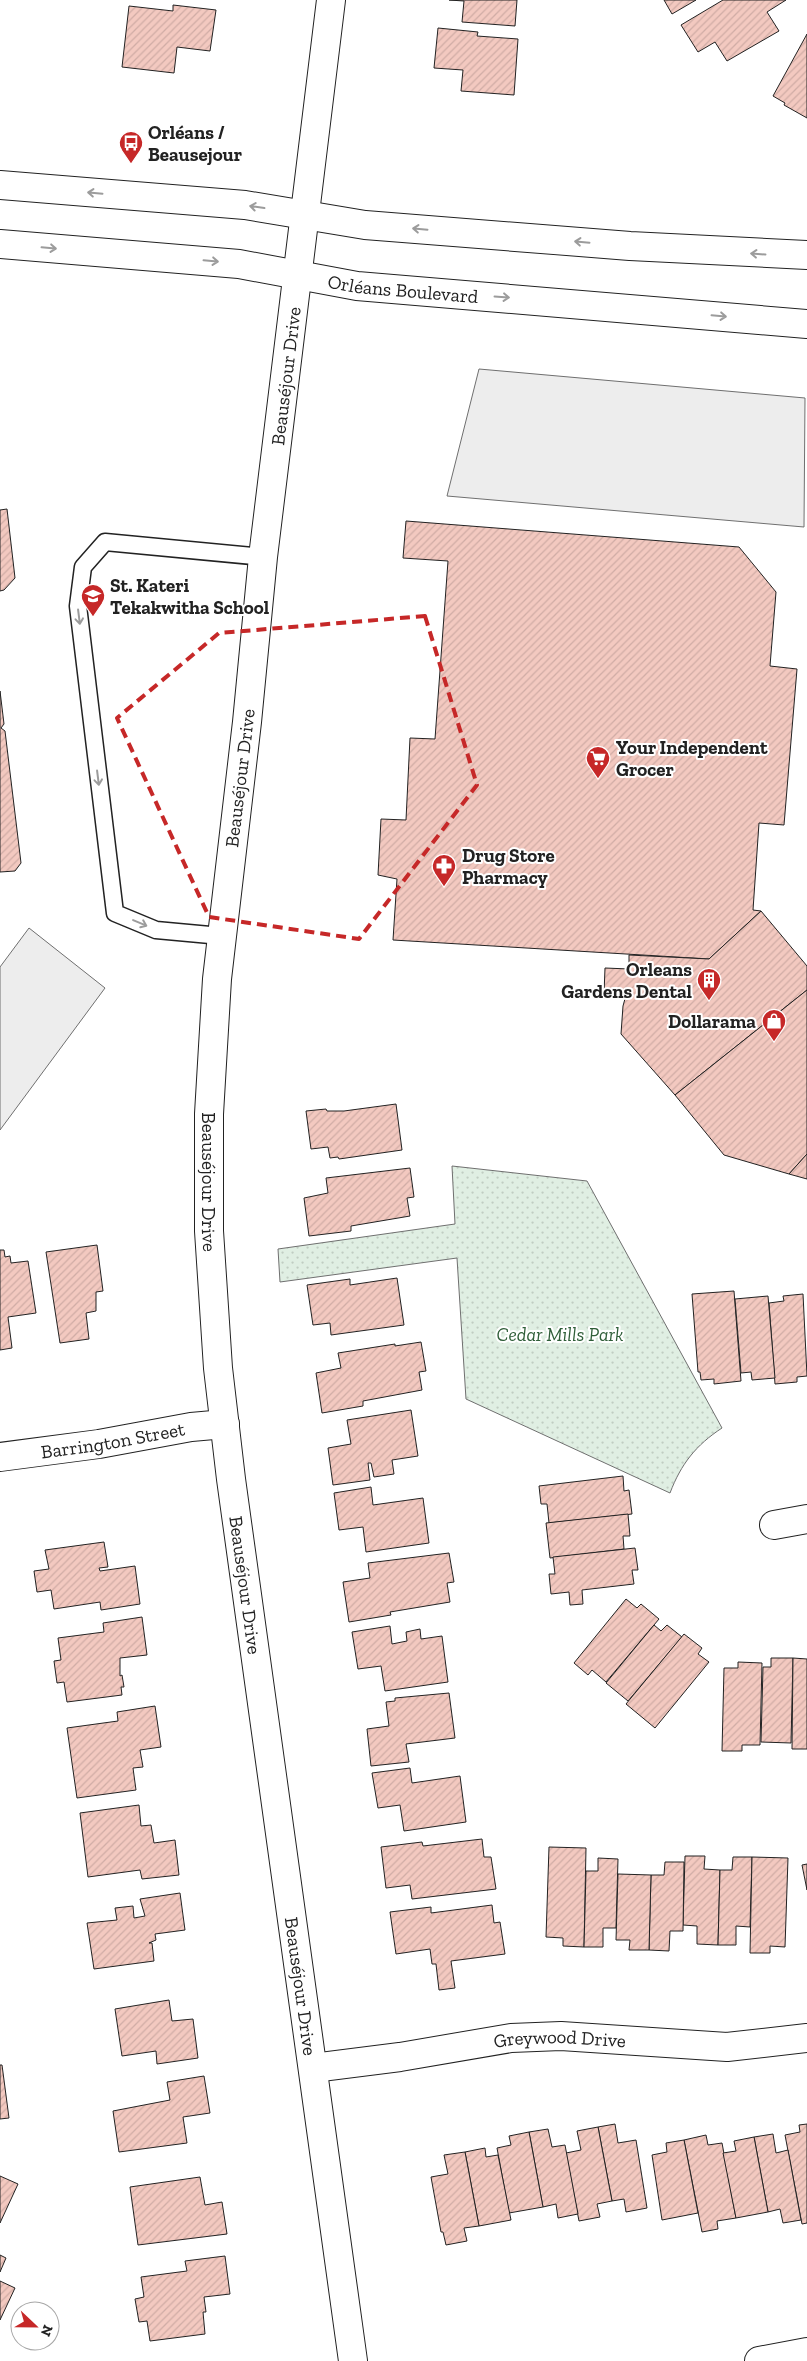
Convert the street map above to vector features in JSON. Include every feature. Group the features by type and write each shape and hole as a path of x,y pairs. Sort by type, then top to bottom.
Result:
{"street":[{"name":"Beauséjour Drive","path":"331,0 263,557 247,722 221,936 209,1114 209,1231 218,1368 231,1479 353,2361"},
{"path":"0,185 245,205 365,225 630,246 807,255"},
{"name":"Orléans Boulevard","path":"0,244 239,264 298,273 358,286 807,324"},
{"name":"Barrington Street","path":"0,1457 99,1444 191,1427 225,1424"},
{"path":"774,1525 807,1519"},
{"name":"Greywood Drive","path":"313,2068 400,2057 511,2038 560,2036 727,2047 807,2038"},
{"path":"759,2361 807,2352"}],"lane":[{"path":"221,936 156,930 115,913 78,606 84,567 105,542 263,557"}],"highlighted area":[{"path":"425,616 477,785 359,939 209,917 117,718 219,633"}],"green space":[{"name":"Cedar Mills Park","path":"452,1166 587,1181 722,1428 704,1441 690,1456 679,1473 670,1493 466,1399 457,1258 280,1282 278,1249 455,1224"}],"shaded area":[{"path":"479,369 805,398 804,527 447,496"},
{"path":"29,928 105,988 0,1130 0,967"}],"building":[{"path":"449,0 517,0 515,26 462,22 464,1"},
{"path":"664,0 696,0 672,14"},
{"path":"723,0 786,0 767,12 779,31 727,61 715,42 698,52 681,25"},
{"path":"173,5 216,10 210,51 177,47 174,73 122,67 129,6 173,11"},
{"path":"438,28 478,32 477,36 518,39 514,95 461,91 463,70 434,68"},
{"path":"807,34 807,118 784,105 785,103 773,96"},
{"path":"7,509 15,578 4,590 0,591 0,510"},
{"name":"Your Independent Grocer","path":"406,521 739,547 776,592 770,666 797,669 784,825 759,823 753,910 761,911 709,959 393,940 397,879 378,875 381,819 406,820 410,738 435,739 448,561 403,558"},
{"path":"0,691 4,724 1,728 5,731 21,863 15,871 0,872"},
{"name":"Orleans Gardens Dental","path":"761,911 807,966 807,990 675,1095 621,1034 623,1006 626,995 604,994 605,968 629,969 629,955 709,959"},
{"name":"Dollarama","path":"807,990 807,1154 789,1174 724,1155 675,1095"},
{"path":"396,1104 402,1150 339,1159 338,1157 330,1158 328,1147 311,1149 306,1111 326,1109 327,1111 344,1111"},
{"path":"807,1154 807,1179 789,1174"},
{"path":"410,1168 414,1197 407,1198 410,1216 351,1226 351,1231 309,1236 304,1198 328,1193 326,1178"},
{"path":"97,1245 103,1291 96,1292 96,1311 86,1313 89,1339 60,1343 46,1252"},
{"path":"0,1250 4,1250 5,1257 10,1256 11,1263 28,1261 36,1313 8,1317 12,1348 0,1350"},
{"path":"397,1278 404,1325 331,1335 330,1323 313,1325 307,1285 350,1279 350,1285"},
{"path":"734,1291 741,1381 714,1384 714,1379 701,1380 700,1372 698,1372 692,1294"},
{"path":"803,1294 807,1376 797,1377 797,1382 775,1384 769,1303 784,1301 783,1296"},
{"path":"768,1296 775,1378 752,1380 751,1372 741,1373 735,1299"},
{"path":"421,1342 426,1371 419,1372 422,1390 363,1401 363,1406 322,1413 316,1373 341,1368 338,1353"},
{"path":"411,1410 418,1456 392,1460 394,1474 374,1477 371,1463 368,1463 370,1480 333,1485 328,1448 351,1444 347,1420"},
{"path":"623,1476 624,1491 629,1490 632,1514 549,1523 547,1504 541,1504 539,1486"},
{"path":"371,1487 373,1505 423,1498 429,1543 366,1552 363,1527 339,1530 334,1493"},
{"path":"628,1514 630,1536 623,1536 624,1549 550,1558 546,1523"},
{"path":"104,1542 108,1567 99,1568 100,1571 135,1566 140,1604 101,1610 100,1602 54,1609 51,1590 37,1592 34,1571 49,1569 45,1550"},
{"path":"635,1548 638,1570 632,1570 634,1584 582,1590 583,1604 570,1605 569,1592 551,1594 549,1574 555,1574 553,1557"},
{"path":"449,1553 454,1582 447,1583 450,1602 390,1612 391,1615 349,1622 343,1582 370,1578 368,1563"},
{"path":"626,1599 637,1608 641,1604 659,1619 606,1682 592,1670 588,1675 574,1663"},
{"path":"142,1617 147,1655 120,1658 120,1676 122,1675 124,1687 121,1687 122,1695 67,1702 64,1682 57,1683 54,1661 61,1660 58,1638 104,1632 103,1623"},
{"path":"654,1625 661,1631 667,1625 682,1637 628,1701 606,1683"},
{"path":"390,1626 392,1644 407,1641 406,1632 420,1629 421,1639 442,1636 448,1682 385,1691 381,1666 358,1669 352,1632"},
{"path":"684,1634 702,1648 698,1654 709,1662 655,1728 626,1704"},
{"path":"771,1658 793,1658 791,1743 761,1742 763,1667 771,1667"},
{"path":"793,1658 807,1659 807,1749 792,1749"},
{"path":"738,1662 762,1663 760,1745 742,1745 742,1751 722,1751 724,1668 738,1668"},
{"path":"449,1693 455,1738 406,1744 409,1762 371,1766 367,1729 389,1726 386,1702 395,1701 395,1698"},
{"path":"155,1706 161,1747 140,1750 143,1767 133,1768 136,1790 77,1798 67,1728 118,1721 117,1712"},
{"path":"410,1768 412,1783 460,1776 466,1822 404,1831 400,1805 378,1808 372,1773"},
{"path":"139,1805 141,1826 151,1825 154,1843 175,1840 179,1875 142,1879 140,1870 88,1877 80,1813"},
{"path":"482,1839 484,1857 491,1857 496,1889 412,1899 410,1885 386,1888 381,1847 422,1842 423,1846"},
{"path":"549,1847 586,1848 584,1947 563,1946 563,1938 546,1937"},
{"path":"685,1856 705,1856 704,1869 720,1870 718,1945 697,1944 697,1926 683,1925"},
{"path":"733,1857 752,1857 750,1927 736,1926 736,1945 718,1945 720,1870 732,1870"},
{"path":"752,1857 788,1858 785,1947 770,1946 770,1953 750,1953"},
{"path":"598,1858 618,1859 616,1928 603,1928 603,1947 584,1947 586,1871 598,1871"},
{"path":"665,1862 684,1862 683,1931 670,1931 669,1951 649,1950 651,1875 664,1875"},
{"path":"807,1864 807,1890 802,1865"},
{"path":"618,1874 651,1875 649,1950 629,1950 630,1940 616,1940"},
{"path":"180,1893 185,1930 155,1934 156,1940 149,1943 152,1943 154,1961 94,1969 87,1923 117,1920 115,1908 133,1906 134,1918 145,1916 140,1899"},
{"path":"492,1905 494,1923 500,1922 505,1954 451,1961 455,1988 439,1990 436,1964 432,1964 430,1949 396,1954 390,1912 431,1907 431,1913"},
{"path":"169,2000 172,2021 193,2019 198,2058 157,2064 156,2051 122,2056 115,2009"},
{"path":"0,2065 2,2065 9,2118 0,2119"},
{"path":"204,2076 210,2113 183,2117 187,2143 119,2152 113,2111 170,2100 167,2082"},
{"path":"615,2124 618,2143 636,2140 647,2208 626,2212 624,2199 612,2201 598,2127"},
{"path":"807,2124 807,2223 802,2224 785,2135 800,2132 799,2125"},
{"path":"598,2127 612,2201 597,2204 600,2217 579,2221 566,2153 581,2150 577,2131"},
{"path":"548,2129 552,2147 565,2145 578,2214 558,2218 556,2204 543,2207 529,2132"},
{"path":"529,2132 543,2207 509,2213 497,2148 511,2145 509,2136"},
{"path":"773,2134 776,2153 788,2150 801,2220 783,2223 780,2209 768,2212 754,2137"},
{"path":"706,2135 708,2145 722,2143 736,2218 717,2221 718,2229 702,2232 684,2140"},
{"path":"754,2137 768,2212 736,2218 723,2153 736,2151 734,2141"},
{"path":"684,2140 698,2213 662,2220 652,2155 667,2152 666,2143"},
{"path":"485,2148 486,2157 498,2155 511,2220 479,2226 465,2152"},
{"path":"465,2152 479,2226 464,2228 467,2241 446,2245 443,2232 441,2232 431,2177 448,2174 444,2155"},
{"path":"0,2176 18,2184 0,2223"},
{"path":"200,2177 205,2205 222,2202 227,2234 138,2245 130,2187"},
{"path":"0,2255 6,2258 0,2272"},
{"path":"225,2256 230,2294 204,2297 206,2312 203,2312 205,2334 150,2341 147,2321 139,2322 135,2299 144,2297 141,2277 187,2271 185,2261"},
{"path":"0,2281 15,2288 0,2320"}],"place":[{"name":"Orléans / Beausejour","path":"131,164"},
{"name":"St. Kateri Tekakwitha School","path":"93,617"},
{"name":"Your Independent Grocer","path":"598,779"},
{"name":"Drug Store Pharmacy","path":"444,887"},
{"name":"Orleans Gardens Dental","path":"709,1001"},
{"name":"Dollarama","path":"774,1042"}]}
